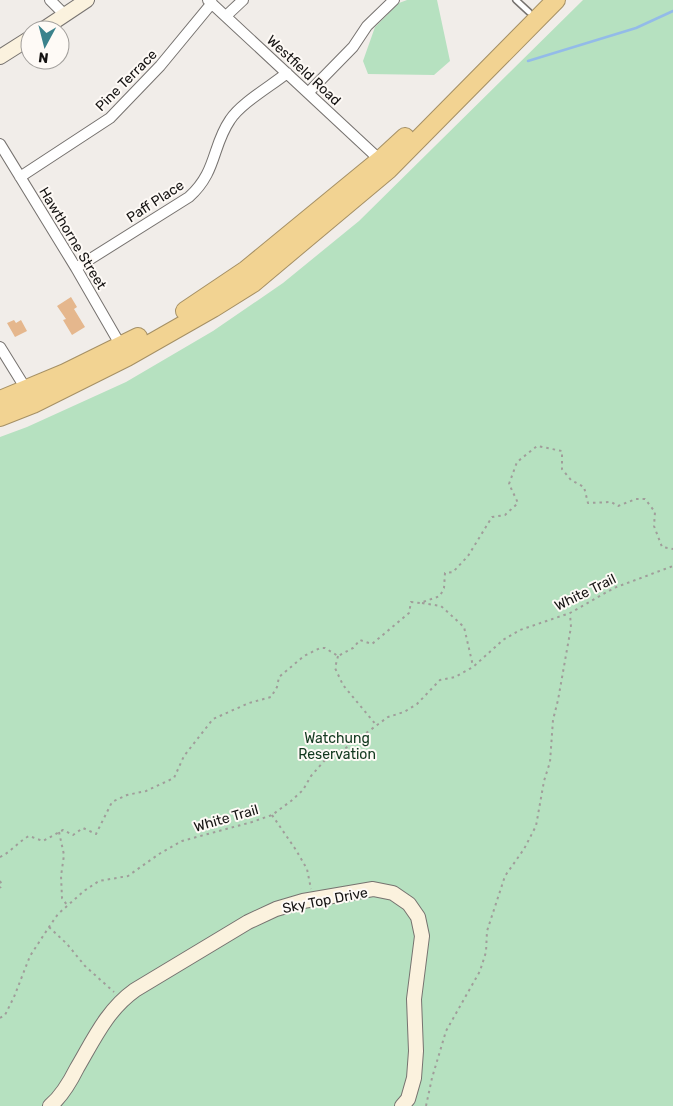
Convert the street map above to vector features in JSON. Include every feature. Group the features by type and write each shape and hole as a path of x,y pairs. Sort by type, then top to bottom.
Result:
{"highway":[{"path":"0,417 33,404 127,357 253,283 389,170 556,0"},
{"path":"0,400 121,346 166,323 246,270 380,160 535,6"}],"street":[{"path":"50,0 65,15"},
{"path":"57,20 87,0"},
{"path":"226,16 243,0"},
{"path":"308,94 353,47 367,26 394,0"},
{"name":"Westfield Road","path":"210,2 380,160"},
{"name":"Pine Terrace","path":"20,177 110,118 160,66 210,2"},
{"path":"0,57 20,44"},
{"name":"Paff Place","path":"76,268 189,197 198,189 212,166 229,121 236,112 287,73"},
{"name":"Hawthorne Street","path":"0,144 121,346"},
{"path":"0,347 26,389"},
{"name":"Sky Top Drive","path":"50,1106 69,1083 105,1020 123,999 248,922 276,909 312,900 373,890 393,893 409,904 418,917 422,936 414,999 416,1051 414,1078 408,1098 402,1106"}],"lane":[{"path":"516,0 535,6"}],"path":[{"path":"420,603 440,596 444,588 445,573 454,572 468,556 492,517 505,515 518,503 509,484 517,462 537,446 562,450 562,469 571,480 584,487 588,503 611,502 618,506 645,499 655,512 654,526 662,547 673,549"},
{"name":"White Trail","path":"0,1018 5,1015 14,997 30,956 49,927 68,905 84,891 99,881 128,876 159,854 182,841 272,815 304,790 311,776 326,760 388,717 404,712 417,704 440,680 455,677 473,667 503,640 520,630 570,613 614,588 673,566"},
{"path":"377,726 343,685 335,668 338,656 353,648 360,640 372,644 409,613 411,602 441,606 464,627 473,667"},
{"path":"426,1106 446,1031 480,971 486,952 487,931 505,876 524,849 536,826 544,782 550,762 553,720 571,627 570,613"},
{"path":"0,857 7,854 20,841 29,836 43,841 63,830 73,835 83,828 96,834 112,802 127,795 146,791 174,778 184,756 213,719 249,703 271,696 277,687 279,677 304,656 320,648 325,648 338,656"},
{"path":"272,815 307,869 312,900"},
{"path":"59,832 64,855 61,876 62,898 68,905"},
{"path":"0,881 2,885 0,888"},
{"path":"49,927 67,944 85,966 123,999"}],"green space":[{"path":"407,0 437,0 450,61 434,75 368,74 363,61 375,27 399,3"},
{"name":"Watchung Reservation","path":"583,0 673,0 673,1106 0,1106 0,437 27,427 126,382 213,331 283,283 359,221"}],"building":[{"path":"71,297 77,307 74,309 85,327 72,335 63,320 66,319 57,306"},
{"path":"14,320 16,323 21,320 27,331 15,337 7,323"}],"waterway":[{"path":"528,61 636,28 673,11"}]}
